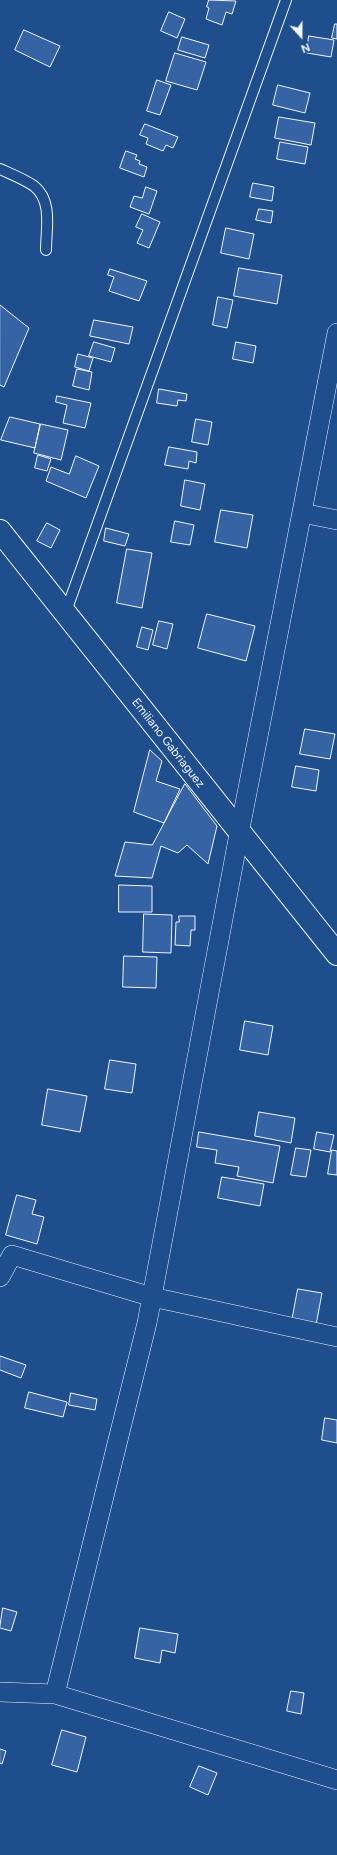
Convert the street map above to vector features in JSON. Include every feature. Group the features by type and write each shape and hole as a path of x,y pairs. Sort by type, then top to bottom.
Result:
{"main road":[{"name":"Emiliano Gabriaguez","path":"0,531 239,834 337,954"}],"street":[{"path":"55,1694 147,1323 239,834 337,333"},
{"path":"302,513 337,520"},
{"path":"0,1277 12,1255 152,1297 337,1337"},
{"path":"0,1692 55,1694 337,1780"}],"lane":[{"path":"65,614 286,0"},
{"path":"0,169 33,185 42,193 47,205 46,250"}],"building":[{"path":"209,0 236,1 232,14 226,12 222,25 206,19 209,8 207,7"},
{"path":"169,12 185,19 177,38 161,31"},
{"path":"335,24 337,24 337,39 332,38"},
{"path":"24,30 60,46 50,67 15,50"},
{"path":"309,36 334,40 331,57 307,53"},
{"path":"182,37 209,45 205,58 178,50"},
{"path":"175,53 206,62 197,90 166,81"},
{"path":"157,80 171,85 160,115 147,111"},
{"path":"278,85 310,93 305,113 273,105"},
{"path":"279,117 315,123 311,145 275,138"},
{"path":"145,124 178,137 173,148 166,145 163,151 146,144 148,138 140,135"},
{"path":"280,142 308,147 305,164 277,159"},
{"path":"126,151 137,155 135,159 140,161 139,164 147,167 144,177 120,168"},
{"path":"253,183 274,187 272,201 250,197"},
{"path":"146,187 157,191 149,214 130,207 134,196 142,198"},
{"path":"259,209 273,211 271,223 256,220"},
{"path":"142,214 160,222 149,248 137,243 143,230 136,227"},
{"path":"226,228 254,234 249,259 221,253"},
{"path":"239,268 282,275 277,304 234,296"},
{"path":"110,269 147,281 139,301 109,291 114,277 108,275"},
{"path":"218,297 233,300 227,328 213,325"},
{"path":"0,305 29,328 4,387 0,385"},
{"path":"94,320 133,327 129,344 90,336"},
{"path":"94,342 115,348 111,362 89,356"},
{"path":"236,342 256,346 253,363 233,359"},
{"path":"78,354 93,358 89,371 75,367"},
{"path":"77,369 92,372 89,390 73,386"},
{"path":"159,389 187,394 186,401 178,400 177,406 157,403"},
{"path":"57,396 91,403 85,428 63,423 67,405 56,402"},
{"path":"10,417 40,424 35,448 1,440"},
{"path":"196,419 212,422 208,445 192,442"},
{"path":"41,424 68,430 61,460 34,453"},
{"path":"169,447 197,452 196,463 189,461 188,469 165,465"},
{"path":"38,455 51,459 47,471 35,468"},
{"path":"76,456 99,466 86,498 46,481 51,467 69,474"},
{"path":"185,480 205,484 200,510 181,506"},
{"path":"221,510 253,515 247,548 215,542"},
{"path":"175,521 194,525 190,545 171,542"},
{"path":"47,523 60,530 51,548 37,541"},
{"path":"106,528 129,534 125,546 104,541"},
{"path":"127,549 152,553 142,608 117,603"},
{"path":"207,614 255,626 246,661 198,648"},
{"path":"159,621 173,624 167,649 153,645"},
{"path":"142,627 153,630 148,650 137,647"},
{"path":"305,729 335,734 330,759 300,754"},
{"path":"150,750 162,761 156,781 180,789 164,823 134,812"},
{"path":"296,766 319,770 316,791 292,787"},
{"path":"185,784 217,826 208,864 187,845 178,853 161,846 152,878 115,876 125,842 152,845"},
{"path":"119,885 152,886 152,912 119,912"},
{"path":"144,914 172,915 171,953 143,952"},
{"path":"179,916 195,916 195,930 191,930 190,946 175,945 176,922 179,922"},
{"path":"124,956 157,957 156,988 123,987"},
{"path":"245,1021 273,1026 268,1055 240,1050"},
{"path":"110,1060 136,1064 132,1093 105,1089"},
{"path":"48,1089 87,1096 80,1132 42,1125"},
{"path":"259,1112 295,1118 291,1143 255,1136"},
{"path":"199,1132 280,1146 273,1183 237,1176 239,1167 215,1163 217,1150 197,1147"},
{"path":"317,1132 334,1135 330,1152 314,1149"},
{"path":"296,1148 311,1150 306,1177 291,1175"},
{"path":"332,1150 337,1151 337,1175 328,1174"},
{"path":"222,1177 264,1184 260,1206 218,1198"},
{"path":"17,1195 36,1200 32,1214 44,1217 37,1244 6,1235"},
{"path":"298,1289 322,1293 316,1325 292,1321"},
{"path":"0,1356 26,1365 21,1378 0,1370"},
{"path":"29,1392 67,1402 63,1417 25,1408"},
{"path":"71,1393 97,1399 95,1410 69,1405"},
{"path":"325,1418 337,1420 337,1443 322,1440"},
{"path":"3,1608 17,1612 11,1631 0,1628"},
{"path":"140,1628 178,1634 175,1653 162,1650 160,1663 135,1658"},
{"path":"291,1691 304,1693 301,1714 287,1711"},
{"path":"62,1730 86,1737 77,1772 52,1765"},
{"path":"0,1749 6,1751 2,1764 0,1763"},
{"path":"199,1766 217,1773 208,1795 190,1787"}]}
